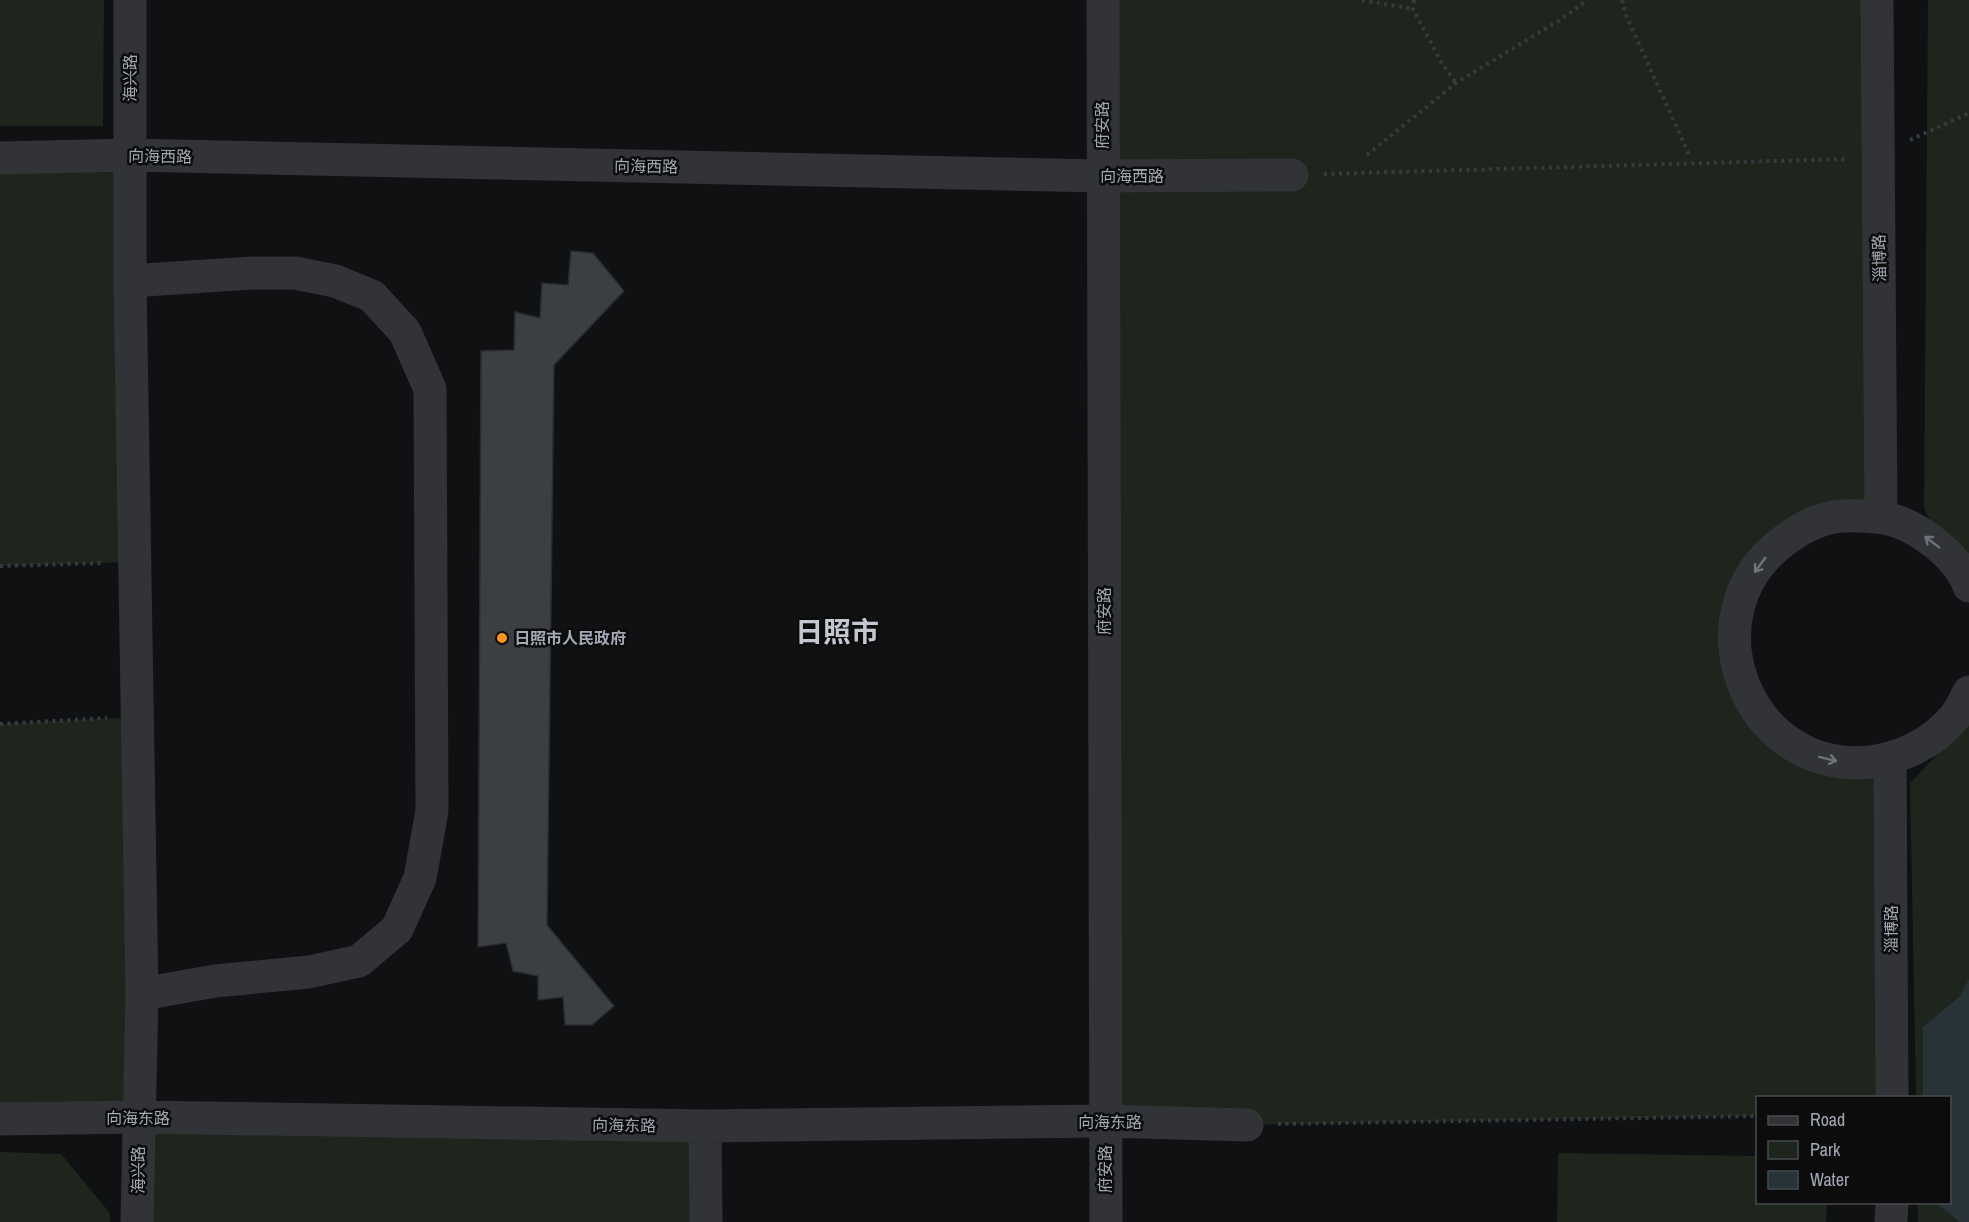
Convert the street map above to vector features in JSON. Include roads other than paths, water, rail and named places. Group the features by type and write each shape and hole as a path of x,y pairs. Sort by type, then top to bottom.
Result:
{"street":[{"name":"海兴路","path":"130,0 130,281 142,994 137,1222"},
{"name":"府安路","path":"1103,0 1106,1222"},
{"name":"淄博路","path":"1877,0 1881,517"},
{"name":"向海西路","path":"0,158 130,155 1102,176 1292,175"},
{"path":"130,281 252,273 295,273 335,281 372,296 405,332 430,389 432,811 420,878 397,929 359,961 309,972 215,981 142,994"},
{"path":"1969,586 1945,551 1915,529 1881,517 1841,516 1802,528 1770,551 1746,584 1734,623 1736,664 1750,702 1776,733 1810,754 1849,764 1890,760 1924,744 1953,719 1969,692"},
{"name":"淄博路","path":"1890,760 1892,1096"},
{"name":"向海东路","path":"0,1119 138,1117 705,1126 1105,1121 1247,1125"},
{"path":"705,1126 706,1222"},
{"path":"1892,1204 1892,1222"}],"water":[{"path":"1969,979 1969,1222 1960,1222 1937,1204 1951,1204 1951,1096 1923,1096 1923,1027 1959,997"}],"place":[{"name":"日照市人民政府","path":"502,638"}],"district":[{"name":"日照市","path":"837,632"}]}
